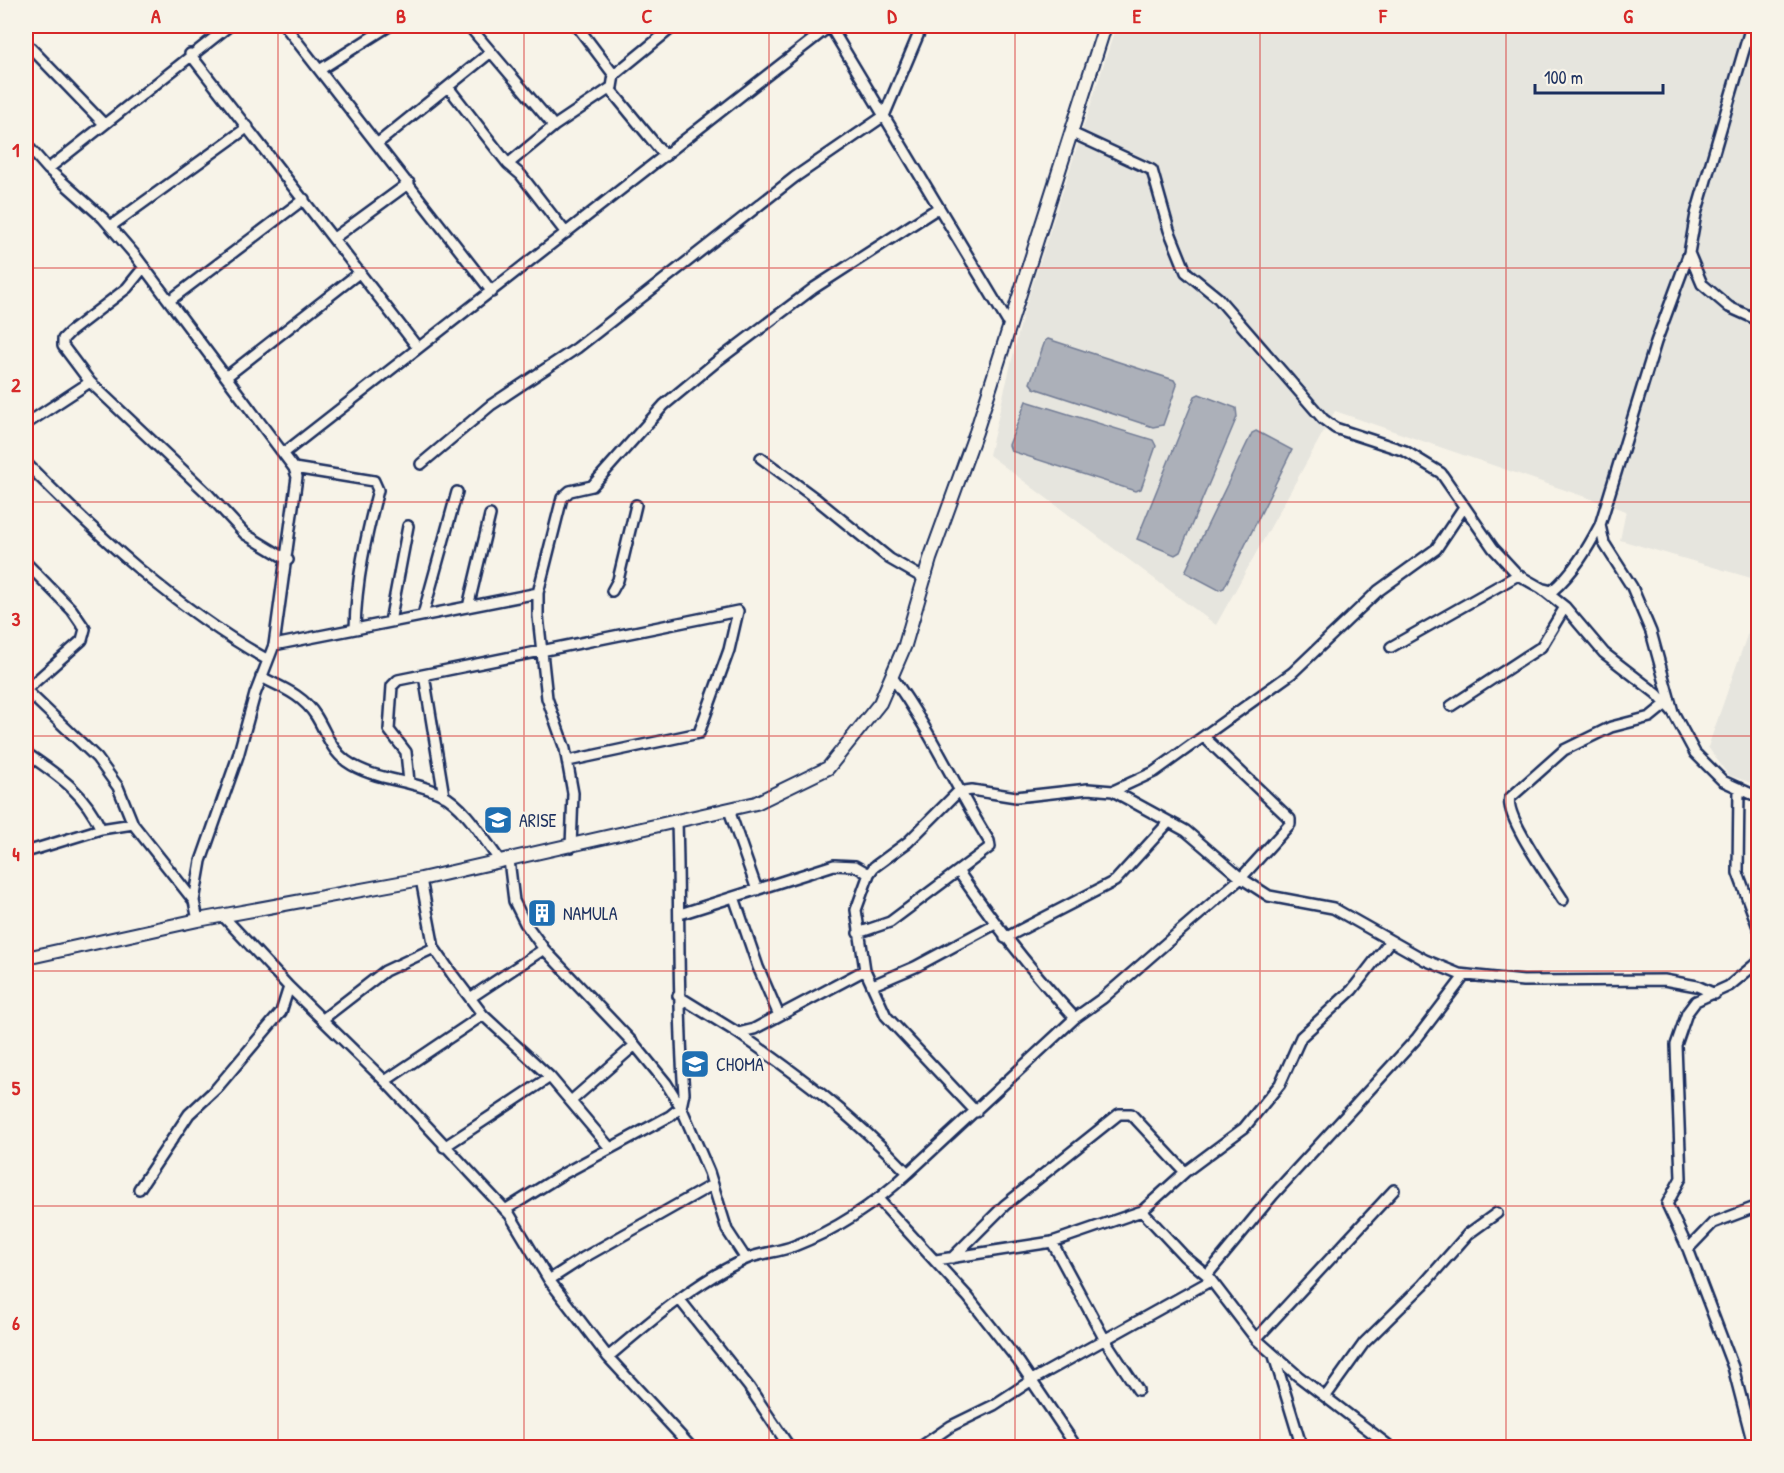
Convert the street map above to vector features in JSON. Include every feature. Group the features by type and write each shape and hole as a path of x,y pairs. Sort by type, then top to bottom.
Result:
{"street":[{"path":"48,169 190,54 229,26"},
{"path":"285,26 321,69 492,292"},
{"path":"321,69 389,26"},
{"path":"469,26 554,126"},
{"path":"577,26 614,75"},
{"path":"508,164 554,126 610,89 614,75 674,26"},
{"path":"284,453 830,26 1010,326"},
{"path":"421,464 491,405 571,352 795,177 884,116 922,26"},
{"path":"26,958 198,920 421,879 729,810 756,803 828,768 880,703 892,677 1010,326 1105,26"},
{"path":"1541,588 1552,591 1565,579 1588,548 1600,525 1656,342 1689,254 1696,214 1751,26"},
{"path":"26,43 104,124"},
{"path":"378,143 490,52"},
{"path":"190,54 418,348"},
{"path":"448,87 566,233"},
{"path":"610,89 665,156"},
{"path":"111,226 248,127"},
{"path":"1072,133 1152,170 1169,230 1186,272 1218,298 1323,419 1335,428 1405,451 1434,467 1493,548 1518,575 1541,588 1565,607 1604,653 1673,712"},
{"path":"26,144 48,169 111,226 294,468 297,484 288,560 274,645 261,677 238,756 201,861 194,901 198,920"},
{"path":"26,161 34,153"},
{"path":"333,238 409,183"},
{"path":"169,301 304,199"},
{"path":"571,847 573,793 568,761 548,698 540,650 538,593 556,515 566,494 592,486 664,405 716,362 814,288 938,208"},
{"path":"1689,254 1701,284 1729,307 1758,320"},
{"path":"144,267 127,288 63,339 63,346 90,382 207,494 245,534 288,560"},
{"path":"226,377 360,272"},
{"path":"26,424 90,382"},
{"path":"761,458 806,490 890,559 925,579"},
{"path":"26,463 83,522 209,624 268,660"},
{"path":"294,468 374,481 377,484 378,490 364,542 356,597 355,629"},
{"path":"423,615 457,492"},
{"path":"612,591 618,580 636,506"},
{"path":"1113,791 1154,772 1292,673 1378,591 1427,557 1442,542 1464,507"},
{"path":"468,606 490,515"},
{"path":"1600,525 1604,543 1632,587 1651,632 1673,712 1695,753 1723,782 1758,797"},
{"path":"390,622 408,526"},
{"path":"26,562 72,610 85,629 82,640 26,690 97,758 118,787 133,824 194,901"},
{"path":"1391,647 1518,575"},
{"path":"274,645 538,593"},
{"path":"1452,706 1535,652 1546,642 1565,607"},
{"path":"409,782 406,753 389,730 392,686 398,680 738,611 729,650 699,733 568,761"},
{"path":"424,675 444,796"},
{"path":"261,677 303,700 317,717 336,753 348,762 378,776 409,782 444,796 462,812 505,861 518,912 544,949 635,1045 666,1083 681,1107 728,1230 747,1259"},
{"path":"858,933 890,922 990,847 924,727 892,677"},
{"path":"1563,900 1521,831 1509,805 1510,798 1564,750 1611,727 1650,717 1666,704"},
{"path":"608,1357 680,1300 747,1259 796,1246 879,1200 1076,1018 1104,998 1241,878 1291,822 1204,737"},
{"path":"26,753 54,772 81,795 101,829"},
{"path":"1739,788 1738,873 1758,927"},
{"path":"976,1112 886,1016 865,970 856,910 869,874 874,867 908,842 958,792 972,790 1016,796 1088,789 1113,791 1186,831 1241,878 1269,896 1333,908 1425,960 1465,975 1523,981 1664,980 1697,986 1715,994"},
{"path":"729,810 757,890"},
{"path":"505,1210 681,1107 684,1093 678,996 680,914 677,822"},
{"path":"1005,938 1115,881 1168,823"},
{"path":"26,852 101,829 133,824"},
{"path":"680,914 834,865 855,866 869,874"},
{"path":"958,871 1005,938 1076,1018"},
{"path":"421,879 434,948 483,1015 550,1077 610,1148"},
{"path":"735,897 758,967 778,1013"},
{"path":"223,916 289,987 385,1082 505,1210 549,1280 608,1357 692,1448"},
{"path":"873,985 915,967 994,924"},
{"path":"936,1260 1052,1242 1143,1211 1185,1172 1229,1141 1260,1111 1288,1070 1300,1036 1352,990 1390,941"},
{"path":"322,1019 385,971 434,948"},
{"path":"470,998 544,949"},
{"path":"1754,1448 1733,1367 1688,1249 1667,1204 1681,1178 1676,1045 1689,1008 1696,1001 1715,994 1758,962"},
{"path":"738,1033 753,1029 778,1013 865,970"},
{"path":"919,1448 1208,1278 1273,1195 1417,1038 1465,975"},
{"path":"139,1189 189,1114 216,1089 281,1012 289,987"},
{"path":"678,996 738,1033 810,1083 867,1130 908,1173"},
{"path":"385,1082 483,1015"},
{"path":"571,1101 635,1045"},
{"path":"444,1147 550,1077"},
{"path":"952,1258 1005,1205 1119,1114 1131,1114 1185,1172"},
{"path":"549,1280 583,1258 712,1185"},
{"path":"1256,1339 1394,1190"},
{"path":"879,1200 968,1297 1032,1380 1041,1397 1077,1448"},
{"path":"1688,1249 1713,1223 1758,1206"},
{"path":"1143,1211 1184,1256 1208,1278 1256,1339 1274,1356 1392,1448"},
{"path":"1326,1396 1364,1343 1423,1285 1476,1227 1497,1213"},
{"path":"1052,1242 1105,1340 1138,1390"},
{"path":"680,1300 749,1387 790,1448"},
{"path":"1274,1356 1302,1448"}],"shaded area":[{"path":"1116,26 1758,26 1758,580 1620,540 1626,511 1335,411 1216,625 989,455 1023,314"},
{"path":"1048,339 1174,380 1177,385 1163,425 1153,427 1034,388 1030,383 1045,341"},
{"path":"1199,394 1236,408 1237,417 1180,552 1175,555 1137,539 1195,396"},
{"path":"1026,401 1153,440 1156,446 1141,489 1135,491 1011,451 1009,445"},
{"path":"1256,431 1292,450 1224,588 1219,590 1185,572 1252,433"},
{"path":"1758,604 1758,785 1728,775 1708,747"}],"place":[{"name":"ARISE","path":"498,820"},
{"name":"NAMULA","path":"542,913"},
{"name":"CHOMA","path":"695,1064"}]}
